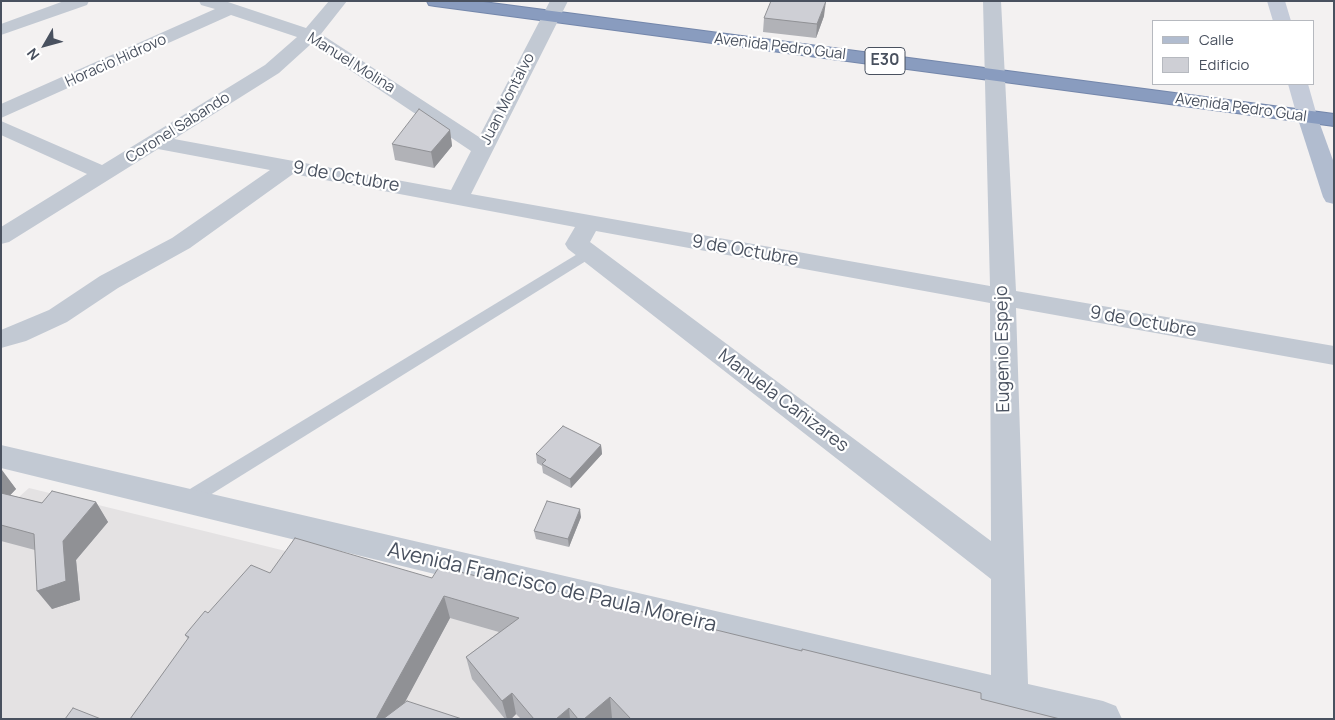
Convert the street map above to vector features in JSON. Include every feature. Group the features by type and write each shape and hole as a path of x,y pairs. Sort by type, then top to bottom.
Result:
{"highway":[{"name":"Avenida Pedro Gual","path":"435,1 555,9 995,75 1334,120"}],"main road":[{"path":"1307,116 1334,197"}],"street":[{"path":"6,25 81,1"},
{"name":"Manuel Molina","path":"207,1 310,35 483,148"},
{"name":"Coronel Sabando","path":"1,237 272,70 310,35 339,1"},
{"name":"Eugenio Espejo","path":"992,1 1002,298 1010,697"},
{"path":"1276,1 1282,20"},
{"name":"Horacio Hidrovo","path":"1,112 230,9"},
{"name":"Juan Montalvo","path":"458,198 555,9"},
{"path":"1298,85 1307,116"},
{"path":"1,127 104,174"},
{"name":"9 de Octubre","path":"156,142 589,223 1334,356"},
{"path":"1,339 17,335 58,316 109,282 181,243 289,167"},
{"path":"589,223 577,244 589,253"},
{"name":"Manuela Cañizares","path":"589,253 1008,574"},
{"name":"Avenida Francisco de Paula Moreira","path":"1,456 1103,719"}],"lane":[{"path":"187,500 589,253"}],"shaded area":[{"path":"29,488 970,719 1,719 1,513"}],"building":[{"path":"771,1 826,1 817,24 764,18"},
{"path":"419,109 450,130 431,152 392,144"},
{"path":"563,426 601,445 570,479 542,464 546,460 536,454"},
{"path":"52,491 96,502 63,541 66,581 37,591 34,534 1,525 1,493 42,503"},
{"path":"547,501 580,509 568,539 534,531"},
{"path":"295,538 432,578 439,567 551,594 553,590 981,693 981,699 1060,719 631,719 610,697 584,719 578,719 569,708 556,719 534,719 512,693 502,701 466,657 519,618 444,596 376,719 130,719 189,637 185,635 205,611 208,613 251,565 270,573"},
{"path":"407,701 462,719 383,719"},
{"path":"73,708 101,719 65,719"}]}
